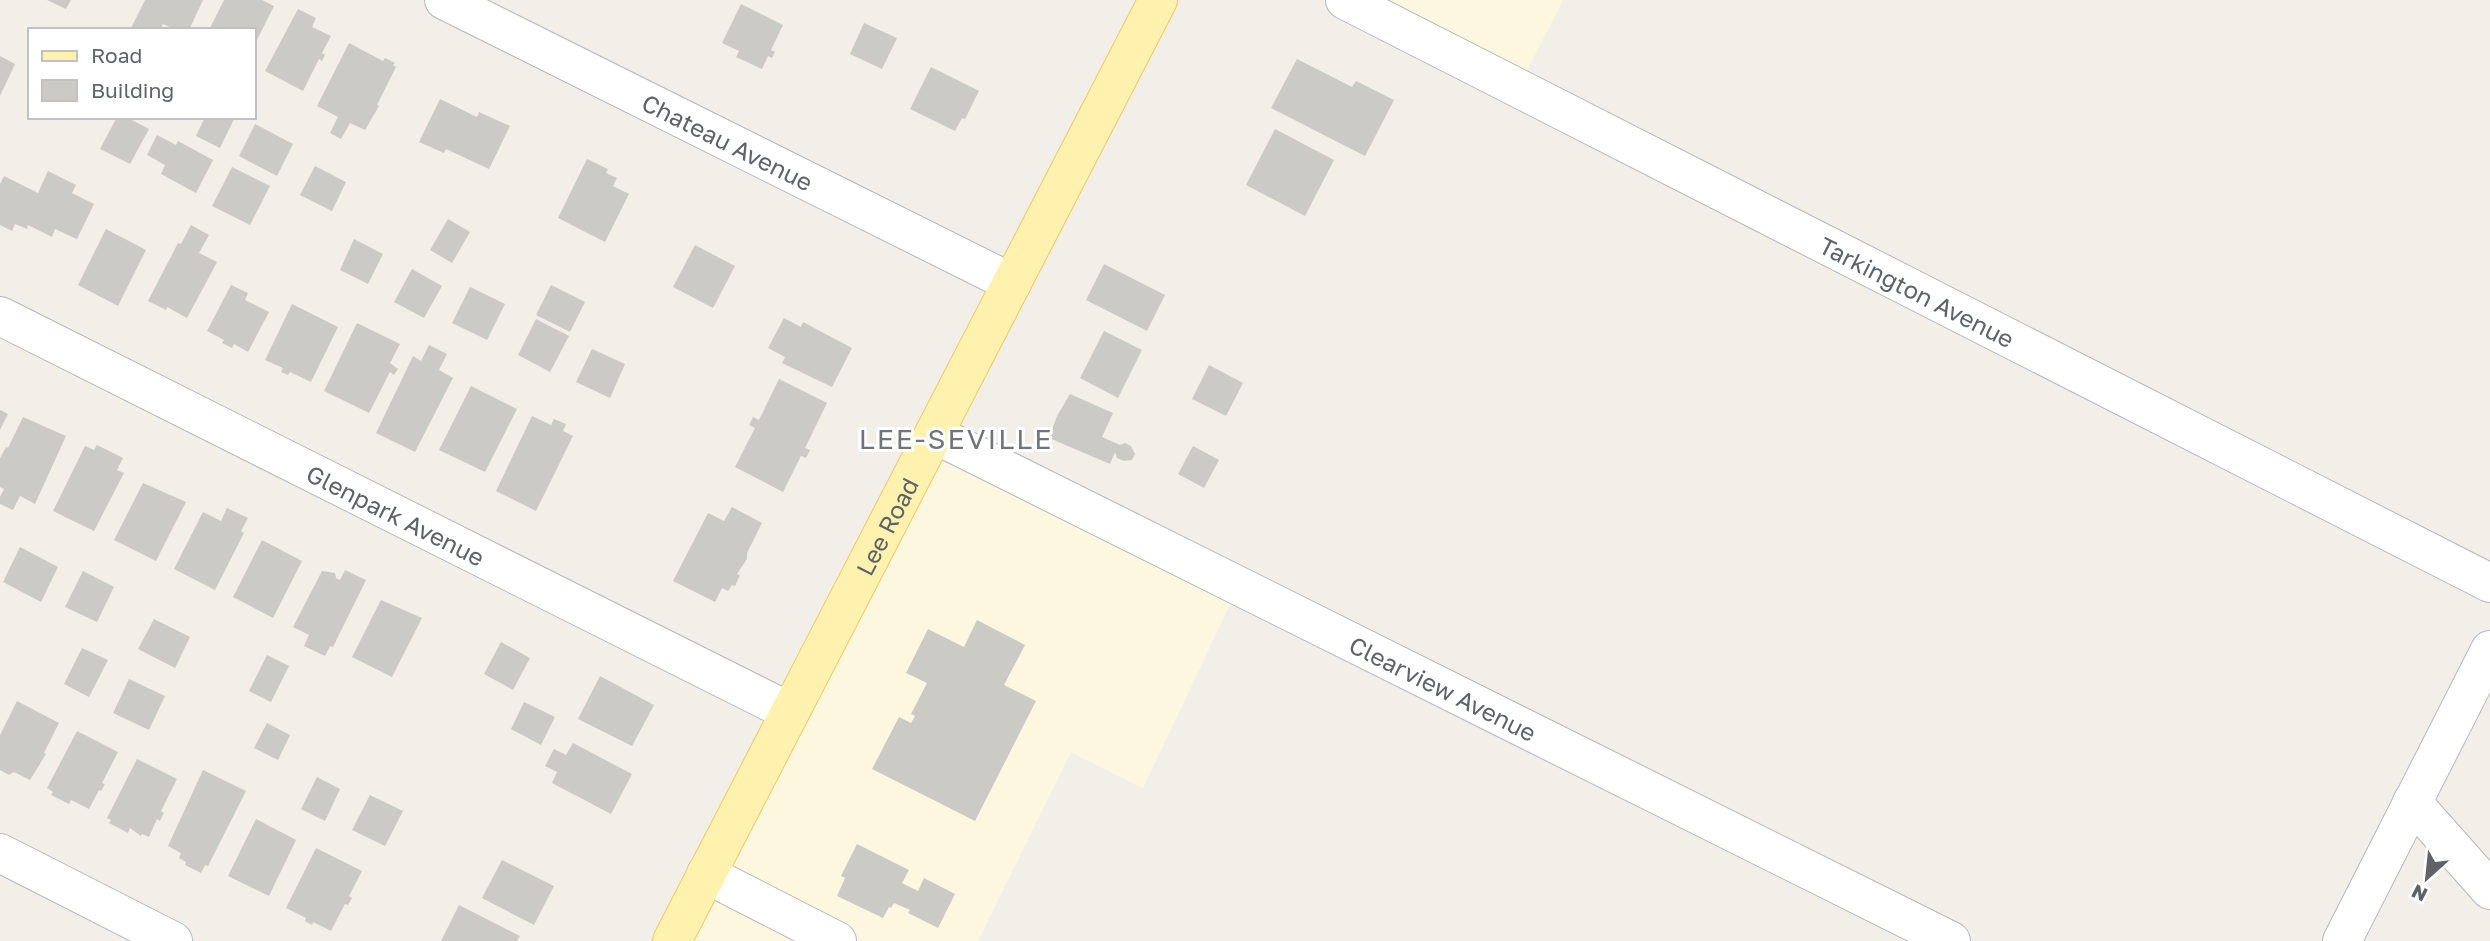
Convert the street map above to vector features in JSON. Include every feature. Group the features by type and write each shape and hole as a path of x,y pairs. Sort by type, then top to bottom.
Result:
{"main road":[{"name":"Lee Road","path":"672,941 1158,0"}],"street":[{"name":"Chateau Avenue","path":"444,0 1012,283"},
{"name":"Tarkington Avenue","path":"1345,0 2490,583"},
{"name":"Glenpark Avenue","path":"0,316 790,712"},
{"name":"Clearview Avenue","path":"934,434 1951,941"},
{"path":"2342,941 2490,650"},
{"path":"2412,802 2490,890"},
{"path":"0,853 173,941"},
{"path":"706,874 837,941"}],"shaded area":[{"path":"1345,0 1563,0 1518,88"},
{"path":"934,434 1239,586 1143,788 1071,752 978,941 672,941"}],"building":[{"path":"47,0 71,0 66,9"},
{"path":"145,0 203,0 190,28 172,28 163,24 161,28 131,28"},
{"path":"224,0 262,0 274,6 256,42 256,28 210,28"},
{"path":"741,4 783,25 771,50 775,52 772,58 768,56 762,69 736,57 739,51 722,43"},
{"path":"298,9 316,18 312,27 331,36 322,53 325,55 322,61 319,59 303,91 265,71"},
{"path":"864,23 897,38 882,69 850,54"},
{"path":"349,43 383,61 385,58 395,63 393,65 396,67 365,130 350,123 341,139 330,133 338,117 317,106"},
{"path":"0,56 15,64 0,96"},
{"path":"1297,59 1352,87 1356,81 1394,100 1365,156 1271,108"},
{"path":"931,67 979,91 965,119 962,118 955,131 910,109"},
{"path":"440,99 477,117 479,112 510,126 489,169 446,149 444,153 419,142"},
{"path":"116,119 130,119 149,129 130,164 100,149"},
{"path":"204,119 234,119 220,148 196,136"},
{"path":"255,124 293,144 277,176 239,156"},
{"path":"1275,129 1334,160 1305,216 1246,185"},
{"path":"157,135 176,145 178,141 213,160 196,193 161,174 165,165 147,155"},
{"path":"587,159 608,169 606,173 617,178 613,186 629,194 605,242 558,218"},
{"path":"315,166 346,182 332,211 300,195"},
{"path":"232,167 270,186 250,225 212,206"},
{"path":"48,171 76,185 72,193 94,204 77,239 55,229 52,237 28,225 27,229 15,224 12,231 0,225 0,184 4,176 38,193"},
{"path":"448,219 470,232 452,263 430,250"},
{"path":"191,225 209,235 199,253 217,262 187,318 148,301 178,243 181,244"},
{"path":"106,229 146,250 118,306 78,285"},
{"path":"354,239 383,254 368,284 340,270"},
{"path":"695,245 735,266 713,308 673,287"},
{"path":"1104,264 1165,295 1147,331 1086,300"},
{"path":"412,269 442,286 424,318 394,302"},
{"path":"231,285 248,293 245,300 269,312 248,352 234,344 232,348 222,343 224,340 207,331"},
{"path":"551,285 585,302 570,332 536,315"},
{"path":"470,287 505,304 487,340 452,323"},
{"path":"292,304 338,327 311,382 290,372 288,375 281,372 283,368 265,360"},
{"path":"784,318 801,327 803,322 852,348 832,387 782,363 785,357 768,348"},
{"path":"536,319 569,336 550,372 518,355"},
{"path":"357,323 400,344 390,363 398,369 394,375 390,372 369,413 324,391"},
{"path":"1104,331 1142,350 1118,398 1080,378"},
{"path":"429,345 447,354 439,370 453,378 415,452 376,433 413,356 421,361"},
{"path":"592,349 625,364 610,398 576,382"},
{"path":"1209,365 1243,383 1226,416 1192,399"},
{"path":"779,379 827,403 805,448 810,450 806,458 801,456 783,492 735,467 755,428 749,425 753,417 759,420"},
{"path":"471,386 517,409 485,472 439,450"},
{"path":"1070,394 1113,413 1102,437 1120,445 1125,443 1131,446 1135,454 1132,460 1117,458 1115,452 1110,464 1049,438 1057,416"},
{"path":"0,410 8,414 0,430"},
{"path":"532,416 551,425 554,419 566,424 563,431 573,436 536,511 496,491"},
{"path":"23,417 66,436 35,504 20,496 13,510 0,504 4,489 0,487 0,458"},
{"path":"97,445 123,458 117,470 124,473 94,531 53,511 85,446 94,450"},
{"path":"1193,446 1219,460 1204,488 1178,474"},
{"path":"143,483 186,502 156,561 114,540"},
{"path":"732,507 762,523 747,553 747,559 737,574 740,575 735,586 732,585 728,591 722,588 715,602 673,581 708,513 724,521"},
{"path":"227,508 248,518 241,531 244,533 215,590 174,569 203,512 221,521"},
{"path":"262,540 302,561 273,618 233,597"},
{"path":"20,547 58,567 41,602 3,582"},
{"path":"345,570 366,580 333,647 330,646 325,656 304,646 309,635 293,627 322,571 335,573 340,580"},
{"path":"83,571 114,587 97,622 65,607"},
{"path":"381,600 422,618 392,677 352,657"},
{"path":"154,619 190,637 175,668 138,649"},
{"path":"977,620 1025,645 1004,685 1036,701 975,821 872,769 899,717 911,723 915,716 911,714 927,683 906,673 928,629 964,647"},
{"path":"501,642 530,658 513,690 484,674"},
{"path":"82,648 108,660 89,697 64,684"},
{"path":"267,655 289,666 271,702 249,691"},
{"path":"600,676 654,705 632,746 578,719"},
{"path":"129,679 165,696 149,730 113,713"},
{"path":"17,701 59,723 44,753 46,754 30,780 14,772 9,775 0,770 0,735"},
{"path":"524,702 555,717 541,745 511,729"},
{"path":"267,723 290,735 278,760 254,748"},
{"path":"77,731 118,752 102,783 105,784 89,809 71,800 69,804 51,795 53,792 47,788"},
{"path":"573,743 632,774 611,814 552,783 557,772 545,766 554,749 566,755"},
{"path":"137,759 177,779 161,811 164,813 160,821 157,819 149,837 142,834 141,836 130,828 128,833 109,823 111,820 107,818"},
{"path":"203,770 246,791 208,866 205,865 201,873 185,865 186,862 179,858 181,853 168,846"},
{"path":"317,777 340,789 325,821 301,809"},
{"path":"370,795 403,811 385,846 352,830"},
{"path":"256,819 296,840 269,896 228,876"},
{"path":"857,844 909,870 902,883 918,891 924,878 955,894 938,928 894,903 883,918 837,896 845,878 841,876"},
{"path":"316,848 362,871 349,896 352,898 348,905 345,904 331,931 313,922 312,925 305,921 306,918 286,908"},
{"path":"502,860 554,886 534,925 482,898"},
{"path":"459,905 520,936 517,941 441,941"}],"district":[{"name":"LEE-SEVILLE","path":"956,438"}]}
